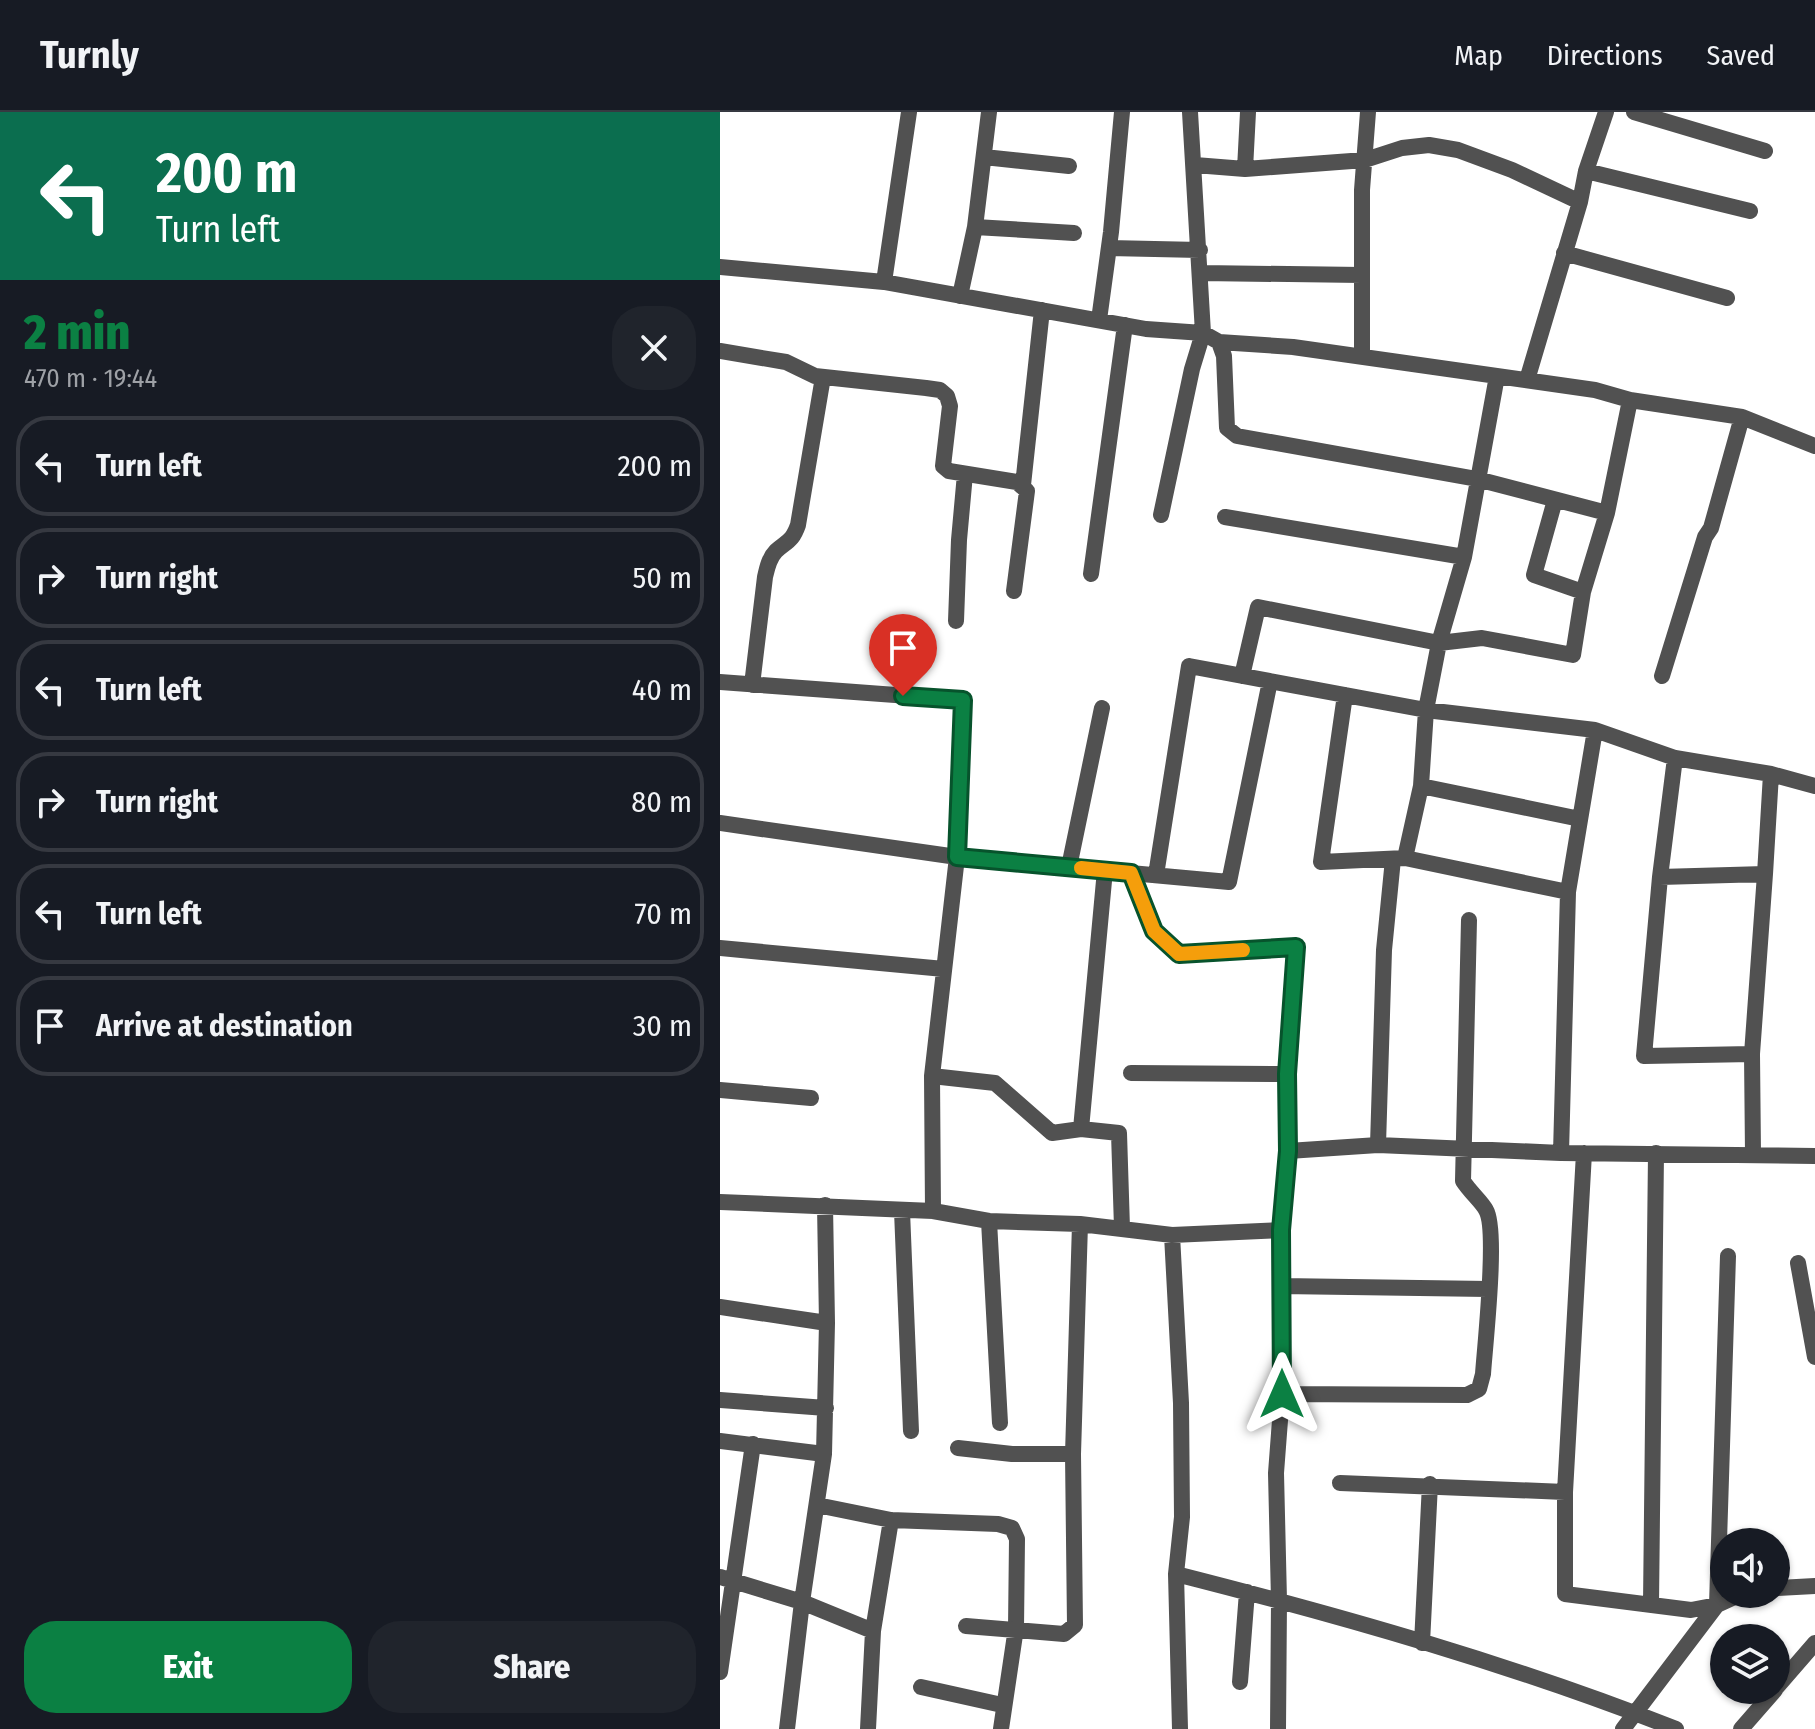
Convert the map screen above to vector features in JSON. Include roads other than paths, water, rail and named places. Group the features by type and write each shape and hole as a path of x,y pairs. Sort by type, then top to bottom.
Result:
{"street":[{"path":"884,282 909,112"},
{"path":"960,296 975,227 989,112"},
{"path":"1099,320 1122,112"},
{"path":"1161,515 1192,369 1203,333 1190,112"},
{"path":"1245,169 1248,112"},
{"path":"1362,357 1362,190 1368,112"},
{"path":"1527,380 1580,202 1586,171 1606,112"},
{"path":"1634,112 1765,151"},
{"path":"1195,165 1245,169 1365,160 1402,148 1429,145 1458,150 1512,170 1580,202"},
{"path":"984,157 1069,166"},
{"path":"1586,171 1750,211"},
{"path":"975,227 1074,233"},
{"path":"1109,248 1200,250"},
{"path":"1564,253 1727,298"},
{"path":"720,267 884,282 1146,329 1203,333 1219,342 1293,347 1595,390 1630,400 1742,417 1815,446"},
{"path":"1201,273 1362,275"},
{"path":"1014,591 1027,503 1027,491 1023,485 1042,310"},
{"path":"1091,574 1125,325"},
{"path":"1219,342 1224,356 1227,428 1237,436 1477,479 1607,513"},
{"path":"720,351 786,362 823,377 940,390 947,396 950,406 943,466 949,471 1023,485"},
{"path":"1378,1145 1384,950 1399,858 1421,786 1426,710 1439,643 1464,557 1497,376"},
{"path":"752,685 765,577 770,560 777,550 787,545 798,525 823,377"},
{"path":"1242,676 1258,607 1439,643 1482,638 1573,655 1583,592 1607,513 1630,400"},
{"path":"1662,676 1705,537 1711,528 1742,417"},
{"path":"956,621 965,474"},
{"path":"1555,500 1534,575 1583,592"},
{"path":"1225,517 1464,557"},
{"path":"1156,875 1189,666 1426,710 1595,730 1675,758 1771,774 1815,786"},
{"path":"720,823 957,857 1229,882 1270,681"},
{"path":"720,682 963,700 957,857 932,1076 933,1211"},
{"path":"1345,695 1321,862 1399,858 1568,892"},
{"path":"1069,867 1102,708"},
{"path":"1561,1153 1568,892 1595,730"},
{"path":"1675,758 1660,877 1644,1056 1752,1054"},
{"path":"1753,1154 1752,1054 1771,774"},
{"path":"1421,786 1580,819"},
{"path":"1081,1129 1105,870"},
{"path":"1131,873 1154,931 1179,954 1296,947 1287,1074 1288,1151 1281,1230 1282,1394 1276,1473 1278,1729"},
{"path":"1660,877 1765,874"},
{"path":"1282,1394 1467,1395 1479,1389 1483,1374 1492,1247 1486,1209 1471,1195 1463,1181 1469,920"},
{"path":"720,948 944,969"},
{"path":"1131,1073 1287,1074"},
{"path":"932,1076 995,1083 1052,1133 1081,1129 1119,1133 1122,1228"},
{"path":"720,1090 811,1098"},
{"path":"1288,1151 1378,1145 1561,1153 1815,1156"},
{"path":"1584,1153 1565,1492 1565,1594 1691,1610 1710,1606"},
{"path":"1651,1604 1656,1153"},
{"path":"720,1202 933,1211 989,1221 1080,1224 1172,1235 1281,1230"},
{"path":"787,1729 824,1454 827,1323 825,1205"},
{"path":"902,1211 911,1431"},
{"path":"989,1221 1000,1423"},
{"path":"966,1626 1064,1634 1075,1625 1073,1454 1080,1224"},
{"path":"1172,1235 1181,1431 1182,1517 1176,1574 1180,1729"},
{"path":"1719,1528 1728,1256"},
{"path":"1798,1263 1815,1357"},
{"path":"1281,1286 1488,1289"},
{"path":"720,1307 827,1323"},
{"path":"720,1400 826,1408"},
{"path":"720,1441 824,1454"},
{"path":"720,1672 726,1579 753,1444"},
{"path":"958,1448 1012,1454 1073,1454"},
{"path":"1340,1483 1430,1484 1565,1492"},
{"path":"1422,1643 1430,1484"},
{"path":"817,1505 891,1520 998,1524 1012,1528 1017,1539 1016,1628 1002,1705 1001,1729"},
{"path":"868,1729 873,1631 891,1520"},
{"path":"1176,1574 1279,1600 1422,1643 1676,1729"},
{"path":"726,1579 802,1602 873,1631"},
{"path":"1790,1587 1815,1586"},
{"path":"1240,1682 1247,1592"},
{"path":"1623,1729 1715,1608"},
{"path":"1790,1672 1815,1643"},
{"path":"921,1687 1002,1705"},
{"path":"1741,1729 1762,1704"}]}
